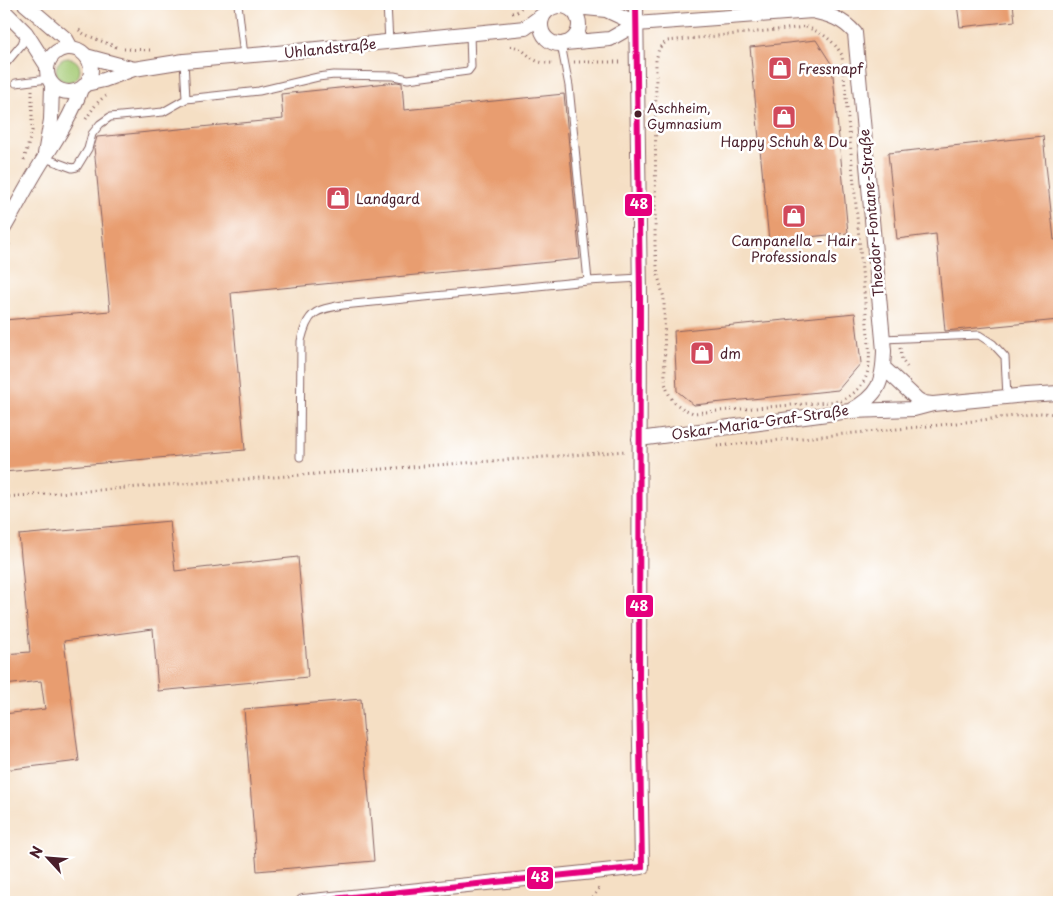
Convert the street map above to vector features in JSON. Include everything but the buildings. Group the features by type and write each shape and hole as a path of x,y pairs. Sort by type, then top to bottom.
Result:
{"street":[{"name":"Uhlandstraße","path":"25,4 66,39 71,48 78,50 86,56 134,69"},
{"path":"303,902 642,867 639,683 640,278 636,4"},
{"path":"525,28 553,6 606,10 636,24"},
{"path":"558,42 574,38 579,24 573,11 565,6"},
{"path":"4,11 26,33 49,77"},
{"name":"Theodor-Fontane-Straße","path":"636,24 812,11 831,15 855,33 883,340 883,376 875,391"},
{"path":"544,14 540,28 558,42"},
{"path":"525,28 558,42 610,39 636,24"},
{"name":"Uhlandstraße","path":"49,77 66,92 134,69 184,61 525,28"},
{"path":"45,158 51,120 49,77 51,56 65,48 71,48"},
{"path":"4,228 9,208 59,138 84,86 89,80 91,70 86,56"},
{"path":"884,367 918,400 924,403 933,404 1059,394"},
{"name":"Oskar-Maria-Graf-Straße","path":"639,444 850,411 867,402 875,391"},
{"path":"850,411 914,410 933,404"}],"lane":[{"path":"238,4 244,56"},
{"path":"387,4 389,42"},
{"path":"7,62 22,44 26,33"},
{"path":"45,158 72,168 77,167 88,149 92,134 100,124 110,117 163,112 186,99 259,91 334,75 408,78 468,71 471,66 470,33"},
{"path":"558,42 568,86 588,281"},
{"path":"184,61 186,99"},
{"path":"16,83 31,82 49,77"},
{"path":"300,457 301,341 306,323 315,312 344,305 588,281 640,278"},
{"path":"883,340 979,335 993,344 1005,358 1007,397"}],"path":[{"path":"508,14 517,12 525,4"},
{"path":"75,27 84,34 121,49 155,49"},
{"path":"806,27 821,33 834,43 842,55 870,361 868,373 863,383 853,395 841,401 693,413 681,408 668,395 666,383 664,298 658,276 655,247 656,61 660,48 668,41 806,27"},
{"path":"23,162 32,132 33,102 31,82"},
{"path":"899,339 902,360 912,375"},
{"path":"714,446 940,425 1040,413 1059,414"},
{"path":"4,497 639,444"}],"green space":[{"path":"68,58 77,61 80,70 77,79 68,82 59,79 56,70 59,61"}],"transit line":[{"name":"48","path":"303,902 642,867 639,683 640,296 636,4"}],"place":[{"name":"Fressnapf","path":"780,68"},
{"name":"Aschheim, Gymnasium","path":"638,114"},
{"name":"Happy Schuh & Du","path":"784,117"},
{"name":"Landgard","path":"338,198"},
{"name":"Campanella - Hair Professionals","path":"794,216"},
{"name":"dm","path":"702,353"}]}
